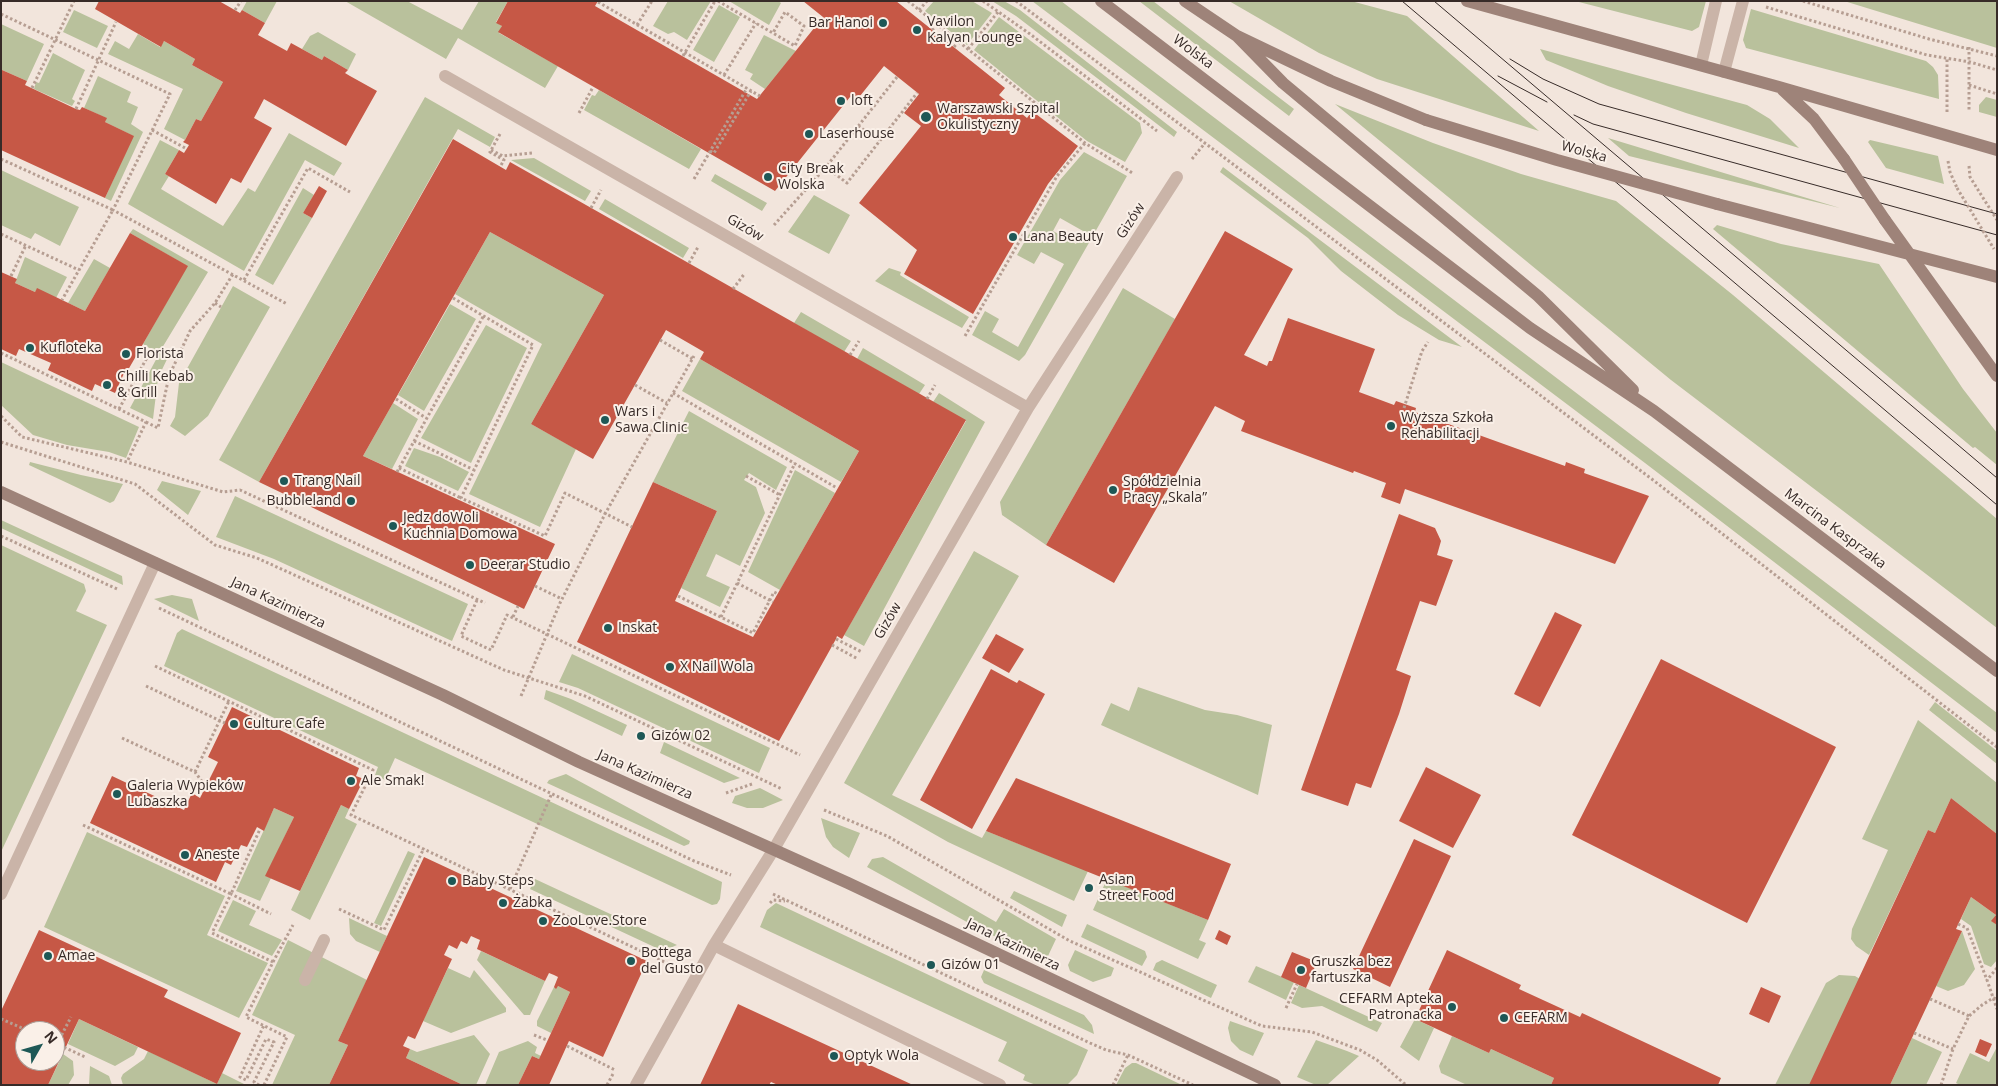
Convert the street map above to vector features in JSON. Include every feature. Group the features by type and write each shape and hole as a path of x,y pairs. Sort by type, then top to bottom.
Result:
{"main road":[{"name":"Wolska","path":"1101,1 1530,328 1654,411"},
{"name":"Wolska","path":"1185,1 1237,36 1332,81 1426,120 1557,160 1717,204 1997,277"},
{"path":"1467,1 1701,65 1997,150"},
{"path":"1237,36 1283,83 1538,296 1654,411"},
{"path":"1779,87 1814,119 1997,376"},
{"name":"Marcina Kasprzaka","path":"1654,411 1997,671"},
{"name":"Jana Kazimierza","path":"1,492 443,695 579,762 774,849 1275,1085"}],"street":[{"path":"1701,65 1716,1"},
{"path":"1724,72 1743,1"},
{"name":"Gizów","path":"445,76 1028,408"},
{"name":"Gizów","path":"636,1085 714,945 804,799 1028,408 1177,176"},
{"path":"1,894 155,563"},
{"path":"305,980 324,940"},
{"path":"714,945 1000,1085"}],"path":[{"path":"32,88 74,1"},
{"path":"235,10 241,1"},
{"path":"638,25 652,1"},
{"path":"684,55 717,1 756,23 772,33 795,46 804,26 785,12 772,33"},
{"path":"908,1 1085,144 1134,174"},
{"path":"918,10 927,1"},
{"path":"983,1 1157,131"},
{"path":"1016,1 1630,462 1997,747"},
{"path":"1803,1 1929,39 1969,47 1997,56"},
{"path":"598,2 619,17 638,25 650,35 684,55 760,96"},
{"path":"1757,4 1890,45 1947,59 1970,62 1997,70"},
{"path":"968,49 998,12"},
{"path":"1,14 170,94 113,210 62,300"},
{"path":"76,109 116,22"},
{"path":"724,76 756,23"},
{"path":"932,30 937,25"},
{"path":"954,48 959,41"},
{"path":"1969,47 1969,112"},
{"path":"1947,59 1947,106"},
{"path":"774,225 826,167 897,77"},
{"path":"1969,85 1997,94"},
{"path":"579,113 594,87"},
{"path":"694,179 746,88"},
{"path":"710,151 714,153 750,91"},
{"path":"826,167 847,183 917,93"},
{"path":"1030,113 1026,110 1033,102"},
{"path":"858,126 879,140"},
{"path":"152,130 187,149"},
{"path":"491,150 498,138"},
{"path":"965,336 1057,176 1085,144"},
{"path":"491,150 503,156 537,152"},
{"path":"491,150 490,152 504,160 500,167"},
{"path":"1948,158 1950,172 1958,188 1994,249"},
{"path":"1,159 113,210 287,304"},
{"path":"1969,165 1970,177 1997,220"},
{"path":"244,280 308,168 350,192"},
{"path":"591,208 602,190"},
{"path":"1,234 79,270"},
{"path":"11,276 26,245"},
{"path":"689,264 698,247"},
{"path":"733,289 745,273"},
{"path":"1,353 158,428 169,376 190,331 215,303 233,274"},
{"path":"453,298 533,345 461,498"},
{"path":"215,303 221,307"},
{"path":"484,315 398,470 522,528 545,536 565,494 632,527"},
{"path":"521,696 545,634 605,514 693,357 660,340"},
{"path":"850,355 859,341"},
{"path":"1404,408 1422,351 1428,342"},
{"path":"119,408 150,352"},
{"path":"635,385 667,403"},
{"path":"927,399 935,385"},
{"path":"673,393 838,488"},
{"path":"396,399 426,418"},
{"path":"1,416 22,437 127,462 223,492 240,490 485,603"},
{"path":"127,462 146,422"},
{"path":"414,440 474,470"},
{"path":"1,442 135,484 216,545 257,558 504,670 585,696 761,781 804,799 829,813 887,836 1070,941 1221,1010 1262,1026 1312,1032 1360,1050 1377,1060 1406,1085"},
{"path":"721,617 795,463"},
{"path":"746,476 780,494"},
{"path":"1,536 139,599 694,861 789,901 1090,1043 1106,1050 1128,1055 1193,1085"},
{"path":"737,583 771,601"},
{"path":"535,586 562,599"},
{"path":"678,596 754,634 774,592 778,594"},
{"path":"477,600 461,636 491,650 507,615 513,617 801,756"},
{"path":"513,617 518,606"},
{"path":"836,639 862,653"},
{"path":"832,645 858,660"},
{"path":"155,666 373,770 351,815 674,965 669,974"},
{"path":"146,686 224,723"},
{"path":"195,772 229,701"},
{"path":"122,738 195,772 206,787"},
{"path":"726,793 752,784"},
{"path":"510,889 552,794"},
{"path":"83,825 271,914"},
{"path":"260,829 254,838 212,933 273,962"},
{"path":"339,909 384,930 424,848"},
{"path":"766,907 773,900 789,901"},
{"path":"1958,924 1967,928 1995,999 1997,1009"},
{"path":"264,1085 287,1037 246,1017 293,925"},
{"path":"1987,980 1997,968"},
{"path":"1286,1008 1297,984"},
{"path":"1930,999 1969,1016"},
{"path":"1941,1085 1953,1049 1969,1016 1995,999"},
{"path":"65,1027 71,1017"},
{"path":"1,1019 15,1025"},
{"path":"259,1085 254,1082 274,1042 266,1039 246,1080 240,1077 264,1025"},
{"path":"1914,1033 1953,1049"},
{"path":"534,1035 548,1040"},
{"path":"567,1046 615,1070"},
{"path":"65,1047 85,1057"},
{"path":"1113,1085 1128,1055"},
{"path":"607,1085 620,1061"}],"green space":[{"path":"247,1 277,1 265,23 242,10"},
{"path":"345,1 407,1 462,30 479,1 508,1 496,22 502,26 499,33 558,66 545,88 458,38 446,59"},
{"path":"668,1 711,1 687,40 674,32 668,34 653,26"},
{"path":"729,1 778,1 781,3 769,25"},
{"path":"934,1 972,1 992,13 967,45 925,11"},
{"path":"992,1 1004,1 1020,10 1177,132 1174,137 1016,16"},
{"path":"1032,1 1061,1 1997,713 1997,733 1645,463"},
{"path":"1139,1 1153,1 1294,109 1289,116"},
{"path":"1229,1 1351,1 1407,16 1539,131 1377,79 1319,53"},
{"path":"1575,1 1706,1 1699,27 1692,31"},
{"path":"1844,1 1997,1 1997,48"},
{"path":"719,5 740,17 714,62 693,50"},
{"path":"1751,9 1926,61 1938,75 1939,99 1746,48 1743,40"},
{"path":"74,10 108,26 97,48 63,32"},
{"path":"999,17 1140,123 1142,133 1125,162 1087,141 974,50"},
{"path":"1,24 44,44 27,81 2,70 1,72"},
{"path":"318,32 356,54 348,70 324,56 322,60 302,49 310,36"},
{"path":"138,34 160,47 164,41 195,59 192,65 223,82 201,121 196,119 185,140 164,129 183,89 108,54 115,41 129,49"},
{"path":"764,35 796,51 765,89 750,79 753,74 745,70"},
{"path":"1540,49 1747,105 1770,119 1799,148 1686,113 1608,86 1546,60"},
{"path":"53,53 85,70 72,99 75,101 72,106 34,89 36,82 39,83"},
{"path":"98,76 131,92 127,102 138,107 131,124 143,132 111,201 105,198 133,136 105,122 106,118 84,108"},
{"path":"599,90 701,149 689,169 584,110 592,95 595,96"},
{"path":"425,97 495,137 490,147 458,129 259,482 219,460"},
{"path":"1986,97 1997,100 1997,117 1979,112 1979,105"},
{"path":"1335,104 1433,143 1521,174 1616,201 1733,295 1997,519 1997,628 1671,380"},
{"path":"289,133 342,163 334,176 305,160 244,271 128,204 160,140 179,150 165,174 169,176 161,189 223,226 248,188 255,192"},
{"path":"1608,138 1641,148 1840,208 1629,156"},
{"path":"1870,140 1938,156 1944,184 1886,168 1868,142"},
{"path":"1084,152 1127,176 1025,355 1019,361 972,335 985,311 999,319 992,332 1018,347 1064,264 1041,252 1034,264 1017,255 1060,180","holes":["1060,218 1083,231 1076,244 1053,231"]},
{"path":"534,158 591,191 585,201 511,160"},
{"path":"1223,167 1462,347 1439,340 1398,315 1341,271 1308,238 1220,172"},
{"path":"1,170 79,207 60,246 35,233 31,239 1,225"},
{"path":"715,174 767,203 762,211 711,181"},
{"path":"303,188 314,195 303,213 312,218 273,285 255,275"},
{"path":"814,195 850,215 829,254 788,232"},
{"path":"605,199 689,248 683,258 599,209"},
{"path":"1717,225 1781,244 1879,264 1963,389 1997,433 1997,465 1975,447 1973,448 1713,229"},
{"path":"133,229 208,272 162,348 170,353 158,378 153,419 130,408 159,354 143,344 187,266 130,233"},
{"path":"490,232 604,295 531,424 576,449 540,527 469,494 542,344 455,294"},
{"path":"25,257 67,277 56,298 37,289 35,292 15,283"},
{"path":"94,259 110,268 85,311 68,303"},
{"path":"889,268 901,272 900,275 903,277 969,317 962,328 875,281"},
{"path":"233,286 270,307 208,416 185,436 170,426 175,417 179,383"},
{"path":"1123,288 1175,319 1046,545 1002,515 1000,502"},
{"path":"450,304 476,319 424,411 398,395"},
{"path":"801,312 851,341 844,352 794,323"},
{"path":"486,325 527,348 471,463 421,438"},
{"path":"863,348 925,385 919,394 857,359"},
{"path":"700,359 859,451 841,482 682,391"},
{"path":"1,362 139,427 126,458 109,452 67,445 33,435 1,405"},
{"path":"939,393 985,422 864,646 844,635 966,421 933,402"},
{"path":"393,403 418,419 392,469 363,456"},
{"path":"689,411 787,467 776,490 749,473 744,480 756,487 765,513 740,566 716,554 706,576 730,587 720,607 681,588 717,511 653,482"},
{"path":"414,448 440,457 469,472 458,491 405,466"},
{"path":"30,462 123,484 114,501 110,503 29,465"},
{"path":"795,470 835,493 780,590 748,572"},
{"path":"162,481 201,491 188,515 157,490"},
{"path":"235,496 468,604 452,641 274,559 216,537"},
{"path":"1,520 122,576 123,585 1,528"},
{"path":"1,545 84,584 86,591 76,611 107,625 1,852"},
{"path":"974,551 1019,576 892,795 982,838 986,831 1088,871 1074,901 948,842 844,783"},
{"path":"172,595 192,599 199,621 154,599"},
{"path":"182,629 722,882 720,899 717,904 712,905 395,758 385,780 375,775 378,767 164,666 177,633"},
{"path":"572,654 770,748 759,773 578,688 559,682"},
{"path":"1138,687 1205,710 1237,715 1272,725 1258,795 1101,725 1111,703 1129,711"},
{"path":"546,690 571,699 627,725 622,736 544,699"},
{"path":"1935,702 1997,751 1997,764 1929,710"},
{"path":"1918,720 1997,783 1997,834 1951,798 1935,833 1928,830 1869,955 1856,946 1851,939 1852,929 1888,850 1862,839"},
{"path":"664,742 740,778 724,783 660,753"},
{"path":"566,774 690,841 689,844 684,846 547,783 549,780"},
{"path":"760,788 783,800 763,808 747,808 732,803 735,796"},
{"path":"341,805 349,809 345,818 357,824 310,920 291,910"},
{"path":"274,808 294,817 266,876 271,878 260,901 236,891"},
{"path":"821,818 860,833 849,858 833,847 826,837"},
{"path":"87,832 225,896 207,935 268,963 239,1018 44,927"},
{"path":"408,851 415,854 381,926 374,923"},
{"path":"883,857 996,922 1004,909 1056,939 1048,956 1043,958 985,932 867,867 872,859"},
{"path":"535,879 677,945 663,951 530,889"},
{"path":"1107,879 1208,920 1199,940 1206,943 1198,959 1093,910"},
{"path":"1014,891 1067,915 1062,927 1010,898"},
{"path":"1971,897 1996,915 1992,921 1997,925 1997,960 1991,967 1984,964 1971,926 1961,919"},
{"path":"233,900 256,911 249,925 282,940 272,956 218,931"},
{"path":"776,903 1088,1050 1077,1075 1067,1085 1036,1085 1023,1080 1025,1075 998,1061 1007,1042 760,927 767,910"},
{"path":"349,918 387,936 380,952 356,941 350,934"},
{"path":"1087,924 1145,951 1147,957 1142,966 1081,937"},
{"path":"1962,931 1975,969 1964,985 1948,991 1936,986"},
{"path":"288,940 367,980 338,1041 348,1045 329,1085 272,1085 295,1035 252,1015"},
{"path":"1075,950 1114,968 1111,976 1093,982 1070,971 1068,965"},
{"path":"481,951 545,981 530,1015 524,1015 477,960"},
{"path":"1162,960 1217,985 1211,998 1153,970 1156,963"},
{"path":"1256,966 1294,982 1286,1000 1248,982"},
{"path":"448,968 470,978 474,970 506,1008 506,1012 451,1033 423,1021"},
{"path":"984,970 1084,1015 1092,1025 1094,1034 984,983 981,977"},
{"path":"1839,975 1855,976 1860,979 1810,1085 1775,1085 1826,983"},
{"path":"1299,985 1382,1023 1377,1032 1322,1006 1302,1008 1291,1003"},
{"path":"558,986 570,992 551,1033 537,1026 537,1021 554,987"},
{"path":"79,1019 138,1047 134,1055 115,1066 68,1044"},
{"path":"1415,1019 1434,1028 1419,1061 1400,1047"},
{"path":"1230,1021 1264,1033 1253,1056 1240,1050 1231,1041 1228,1028"},
{"path":"474,1035 490,1054 476,1085 463,1085 406,1058 410,1049 417,1052"},
{"path":"1452,1036 1489,1053 1491,1049 1554,1078 1551,1085 1467,1085 1441,1073 1439,1066"},
{"path":"1912,1038 1942,1052 1926,1085 1890,1085"},
{"path":"1316,1040 1359,1056 1327,1085 1316,1085 1297,1077"},
{"path":"528,1041 537,1047 535,1053 541,1056 539,1059 532,1056 518,1085 485,1085 499,1052"},
{"path":"1997,1047 1997,1085 1960,1085 1956,1083 1970,1053 1989,1062"},
{"path":"148,1051 217,1084 222,1073 246,1085 123,1085 121,1078 123,1074 144,1059"},
{"path":"65,1055 73,1061 74,1075 68,1085 48,1085 55,1071 65,1071"},
{"path":"1132,1063 1136,1063 1182,1085 1116,1085 1125,1068"},
{"path":"90,1066 109,1076 112,1085 89,1085"}],"building":[{"path":"99,1 219,1 240,13 242,10 265,23 258,35 287,51 291,43 322,60 324,56 348,70 345,73 377,91 346,146 264,99 254,118 272,128 241,183 231,178 216,204 165,174 179,150 184,153 189,145 183,142 196,119 201,121 223,82 192,65 195,59 164,41 161,47 95,9"},
{"path":"508,1 598,1 595,6 757,99 823,17 803,1 896,1 1005,88 999,95 1027,118 1032,111 1078,146 1048,184 973,314 904,274 917,250 859,203 921,126 904,113 919,94 884,66 856,101 850,97 775,191 498,32 502,26 496,23"},
{"path":"2,70 27,81 25,85 76,109 80,110 82,107 107,118 105,122 134,136 105,198 1,150"},
{"path":"453,139 506,170 510,162 966,420 842,639 837,636 779,741 577,642 653,482 717,511 675,601 753,637 859,451 700,359 704,352 666,330 593,459 531,424 604,295 490,232 363,456 555,544 524,609 259,482"},
{"path":"319,186 327,191 312,218 303,213"},
{"path":"1225,231 1293,269 1244,355 1267,366 1269,361 1272,361 1288,318 1375,349 1359,392 1394,405 1396,401 1416,408 1415,412 1565,466 1566,462 1585,469 1584,473 1649,496 1615,564 1405,489 1400,504 1381,497 1386,483 1354,471 1353,473 1241,431 1245,421 1215,406 1114,583 1046,545"},
{"path":"130,233 188,266 128,370 126,369 115,393 95,384 92,391 48,370 51,363 19,349 16,356 1,349 1,272 17,279 15,283 35,292 37,288 85,311"},
{"path":"1399,514 1435,528 1441,541 1437,555 1453,560 1436,606 1420,601 1396,670 1411,676 1399,714 1371,788 1356,783 1348,806 1301,790"},
{"path":"1555,612 1582,625 1540,707 1514,694"},
{"path":"996,634 1024,649 1009,673 982,658"},
{"path":"1661,659 1836,747 1747,923 1572,835"},
{"path":"991,669 1017,683 1019,680 1045,694 972,829 920,800"},
{"path":"232,707 359,768 356,776 364,779 349,809 341,805 300,891 265,876 294,817 274,808 264,831 257,827 247,847 241,845 231,865 225,862 216,882 90,823 112,776 184,810 192,793 200,798 218,762 208,757"},
{"path":"1426,767 1481,795 1453,848 1399,821"},
{"path":"1016,778 1231,864 1208,920 986,831"},
{"path":"1951,798 1997,834 1997,925 1991,921 1996,915 1971,897 1956,929 1962,931 1890,1085 1809,1085 1928,830 1935,833"},
{"path":"1414,839 1451,856 1390,987 1353,969"},
{"path":"424,857 647,961 603,1057 569,1041 549,1085 518,1085 532,1056 539,1059 570,992 558,986 556,989 554,987 558,977 554,975 549,973 545,981 477,949 480,940 471,936 467,944 461,941 457,949 449,945 444,955 452,959 415,1039 408,1036 403,1046 410,1049 406,1058 463,1085 329,1085 348,1045 338,1041"},
{"path":"39,930 168,990 164,997 241,1033 217,1084 79,1019 65,1049 65,1021 15,1021 15,1071 55,1071 48,1085 1,1085 1,1011"},
{"path":"1219,930 1231,936 1227,945 1215,939"},
{"name":"CEFARM","path":"1447,950 1521,985 1519,989 1580,1017 1582,1013 1721,1078 1718,1085 1551,1085 1554,1078 1491,1049 1489,1053 1415,1019"},
{"path":"1292,952 1317,962 1306,988 1281,977"},
{"path":"1761,987 1781,996 1769,1023 1749,1014"},
{"path":"738,1004 913,1085 778,1085 771,1082 769,1085 700,1085"},
{"path":"1980,1039 1992,1044 1986,1057 1975,1052"}],"tram line":[{"path":"1402,1 1997,505"},
{"path":"1434,1 1997,478"},
{"path":"1510,59 1543,79 1599,104 1997,214"},
{"path":"1498,76 1547,102"},
{"path":"1574,115 1593,124 1997,235"}],"place":[{"name":"Bar Hanoi","path":"883,23"},
{"name":"Vavilon Kalyan Lounge","path":"917,30"},
{"name":"loft","path":"841,101"},
{"name":"Warszawski Szpital Okulistyczny","path":"926,117"},
{"name":"Laserhouse","path":"809,134"},
{"name":"City Break Wolska","path":"768,177"},
{"name":"Lana Beauty","path":"1013,237"},
{"name":"Kufloteka","path":"30,348"},
{"name":"Florista","path":"126,354"},
{"name":"Chilli Kebab & Grill","path":"107,385"},
{"name":"Wars i Sawa Clinic","path":"605,420"},
{"name":"Wyższa Szkoła Rehabilitacji","path":"1391,426"},
{"name":"Trang Nail","path":"284,481"},
{"name":"Spółdzielnia Pracy „Skala”","path":"1113,490"},
{"name":"Bubbleland","path":"351,501"},
{"name":"Jedz doWoli Kuchnia Domowa","path":"393,526"},
{"name":"Deerar Studio","path":"470,565"},
{"name":"Inskat","path":"608,628"},
{"name":"X Nail Wola","path":"670,667"},
{"name":"Culture Cafe","path":"234,724"},
{"name":"Gizów 02","path":"641,736"},
{"name":"Ale Smak!","path":"351,781"},
{"name":"Galeria Wypieków Lubaszka","path":"117,794"},
{"name":"Aneste","path":"185,855"},
{"name":"Baby Steps","path":"452,881"},
{"name":"Asian Street Food","path":"1089,888"},
{"name":"Żabka","path":"503,903"},
{"name":"ZooLove.Store","path":"543,921"},
{"name":"Amae","path":"48,956"},
{"name":"Bottega del Gusto","path":"631,961"},
{"name":"Gizów 01","path":"931,965"},
{"name":"Gruszka bez fartuszka","path":"1301,970"},
{"name":"CEFARM Apteka Patronacka","path":"1452,1007"},
{"name":"CEFARM","path":"1504,1018"},
{"name":"Optyk Wola","path":"834,1056"}]}
